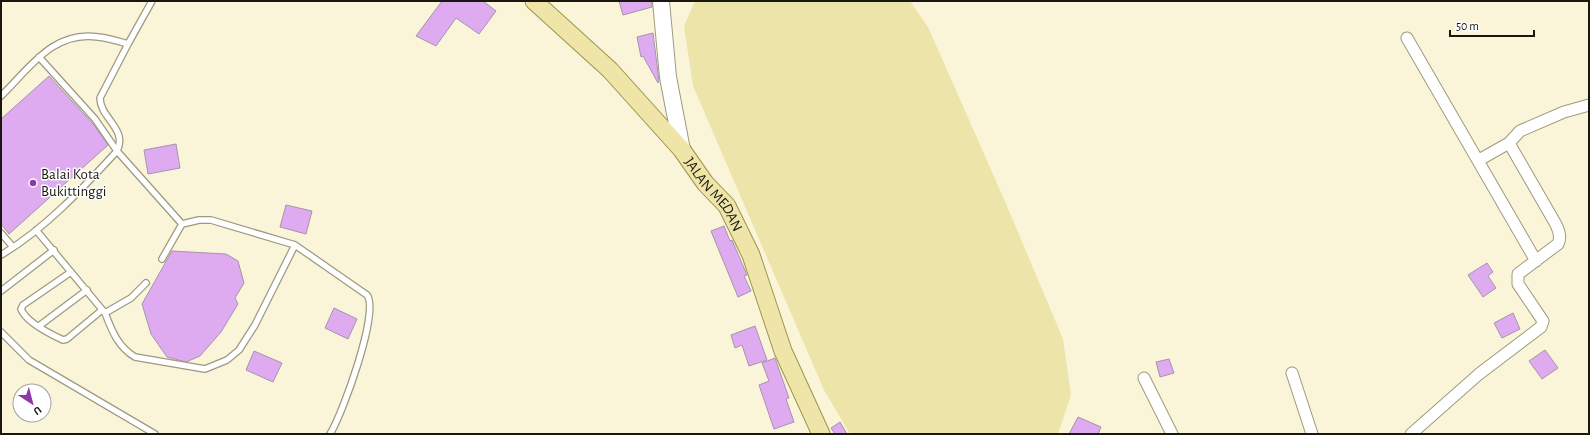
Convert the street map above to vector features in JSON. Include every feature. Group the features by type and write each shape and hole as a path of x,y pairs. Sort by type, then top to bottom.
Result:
{"main road":[{"name":"JALAN MEDAN","path":"534,1 610,70 682,150 705,183 727,206 748,248 783,351 821,434"}],"street":[{"path":"661,1 668,77 682,150"},
{"path":"1407,38 1536,261"},
{"path":"1478,160 1509,143 1520,132 1564,112 1589,105"},
{"path":"1411,434 1479,374 1541,327 1544,323 1518,284 1518,274 1558,244 1560,240 1559,234 1554,221 1509,143"},
{"path":"1292,373 1312,434"},
{"path":"1144,378 1172,434"}],"lane":[{"path":"1,255 36,230 72,197 117,151 120,146 117,129 102,107 100,98 152,1"},
{"path":"1,96 39,57 53,45 74,37 98,37 128,44"},
{"path":"39,57 95,119 117,151 182,224"},
{"path":"162,259 182,224 199,220 211,220 294,245 367,295 371,302 359,360 340,416 330,434"},
{"path":"36,230 104,312 118,341 129,353 135,357 205,369 227,360 239,350 255,325 294,245"},
{"path":"1,233 13,247"},
{"path":"1,291 54,250"},
{"path":"71,272 21,307 21,311 26,318 50,335 65,340 104,312 131,298 146,283"},
{"path":"39,326 87,290"},
{"path":"1,332 29,360 155,434"}],"shaded area":[{"path":"695,1 910,1 928,27 1007,206 1063,339 1071,395 1058,434 850,434 824,390 693,86 684,26"}],"building":[{"path":"442,1 483,1 496,11 479,34 456,18 436,46 416,36"},
{"path":"619,1 652,1 652,7 623,15"},
{"path":"653,33 658,83 643,56 641,57 637,37"},
{"name":"Balai Kota Bukittinggi","path":"49,76 94,125 108,145 9,234 1,224 1,119"},
{"path":"176,144 180,168 148,174 144,150"},
{"path":"286,205 312,211 306,234 280,227"},
{"path":"724,226 730,241 732,240 747,275 744,276 751,291 738,297 711,231"},
{"path":"172,251 226,254 238,261 244,283 235,298 238,304 221,332 200,356 186,362 167,357 151,334 142,304"},
{"path":"1487,263 1493,272 1488,276 1496,288 1483,297 1468,275"},
{"path":"334,308 357,319 348,339 325,328"},
{"path":"1513,313 1520,329 1502,338 1494,323"},
{"path":"755,326 767,360 749,366 742,345 735,348 731,335"},
{"path":"1545,350 1558,368 1542,379 1529,361"},
{"path":"254,351 282,363 273,382 246,370"},
{"path":"775,358 789,398 786,399 794,422 774,429 759,385 769,381 762,363"},
{"path":"1169,359 1174,373 1160,377 1156,362"},
{"path":"1078,417 1101,427 1098,434 1069,434"},
{"path":"840,422 847,434 835,434 831,428"}],"place":[{"name":"Balai Kota Bukittinggi","path":"33,183"}]}
